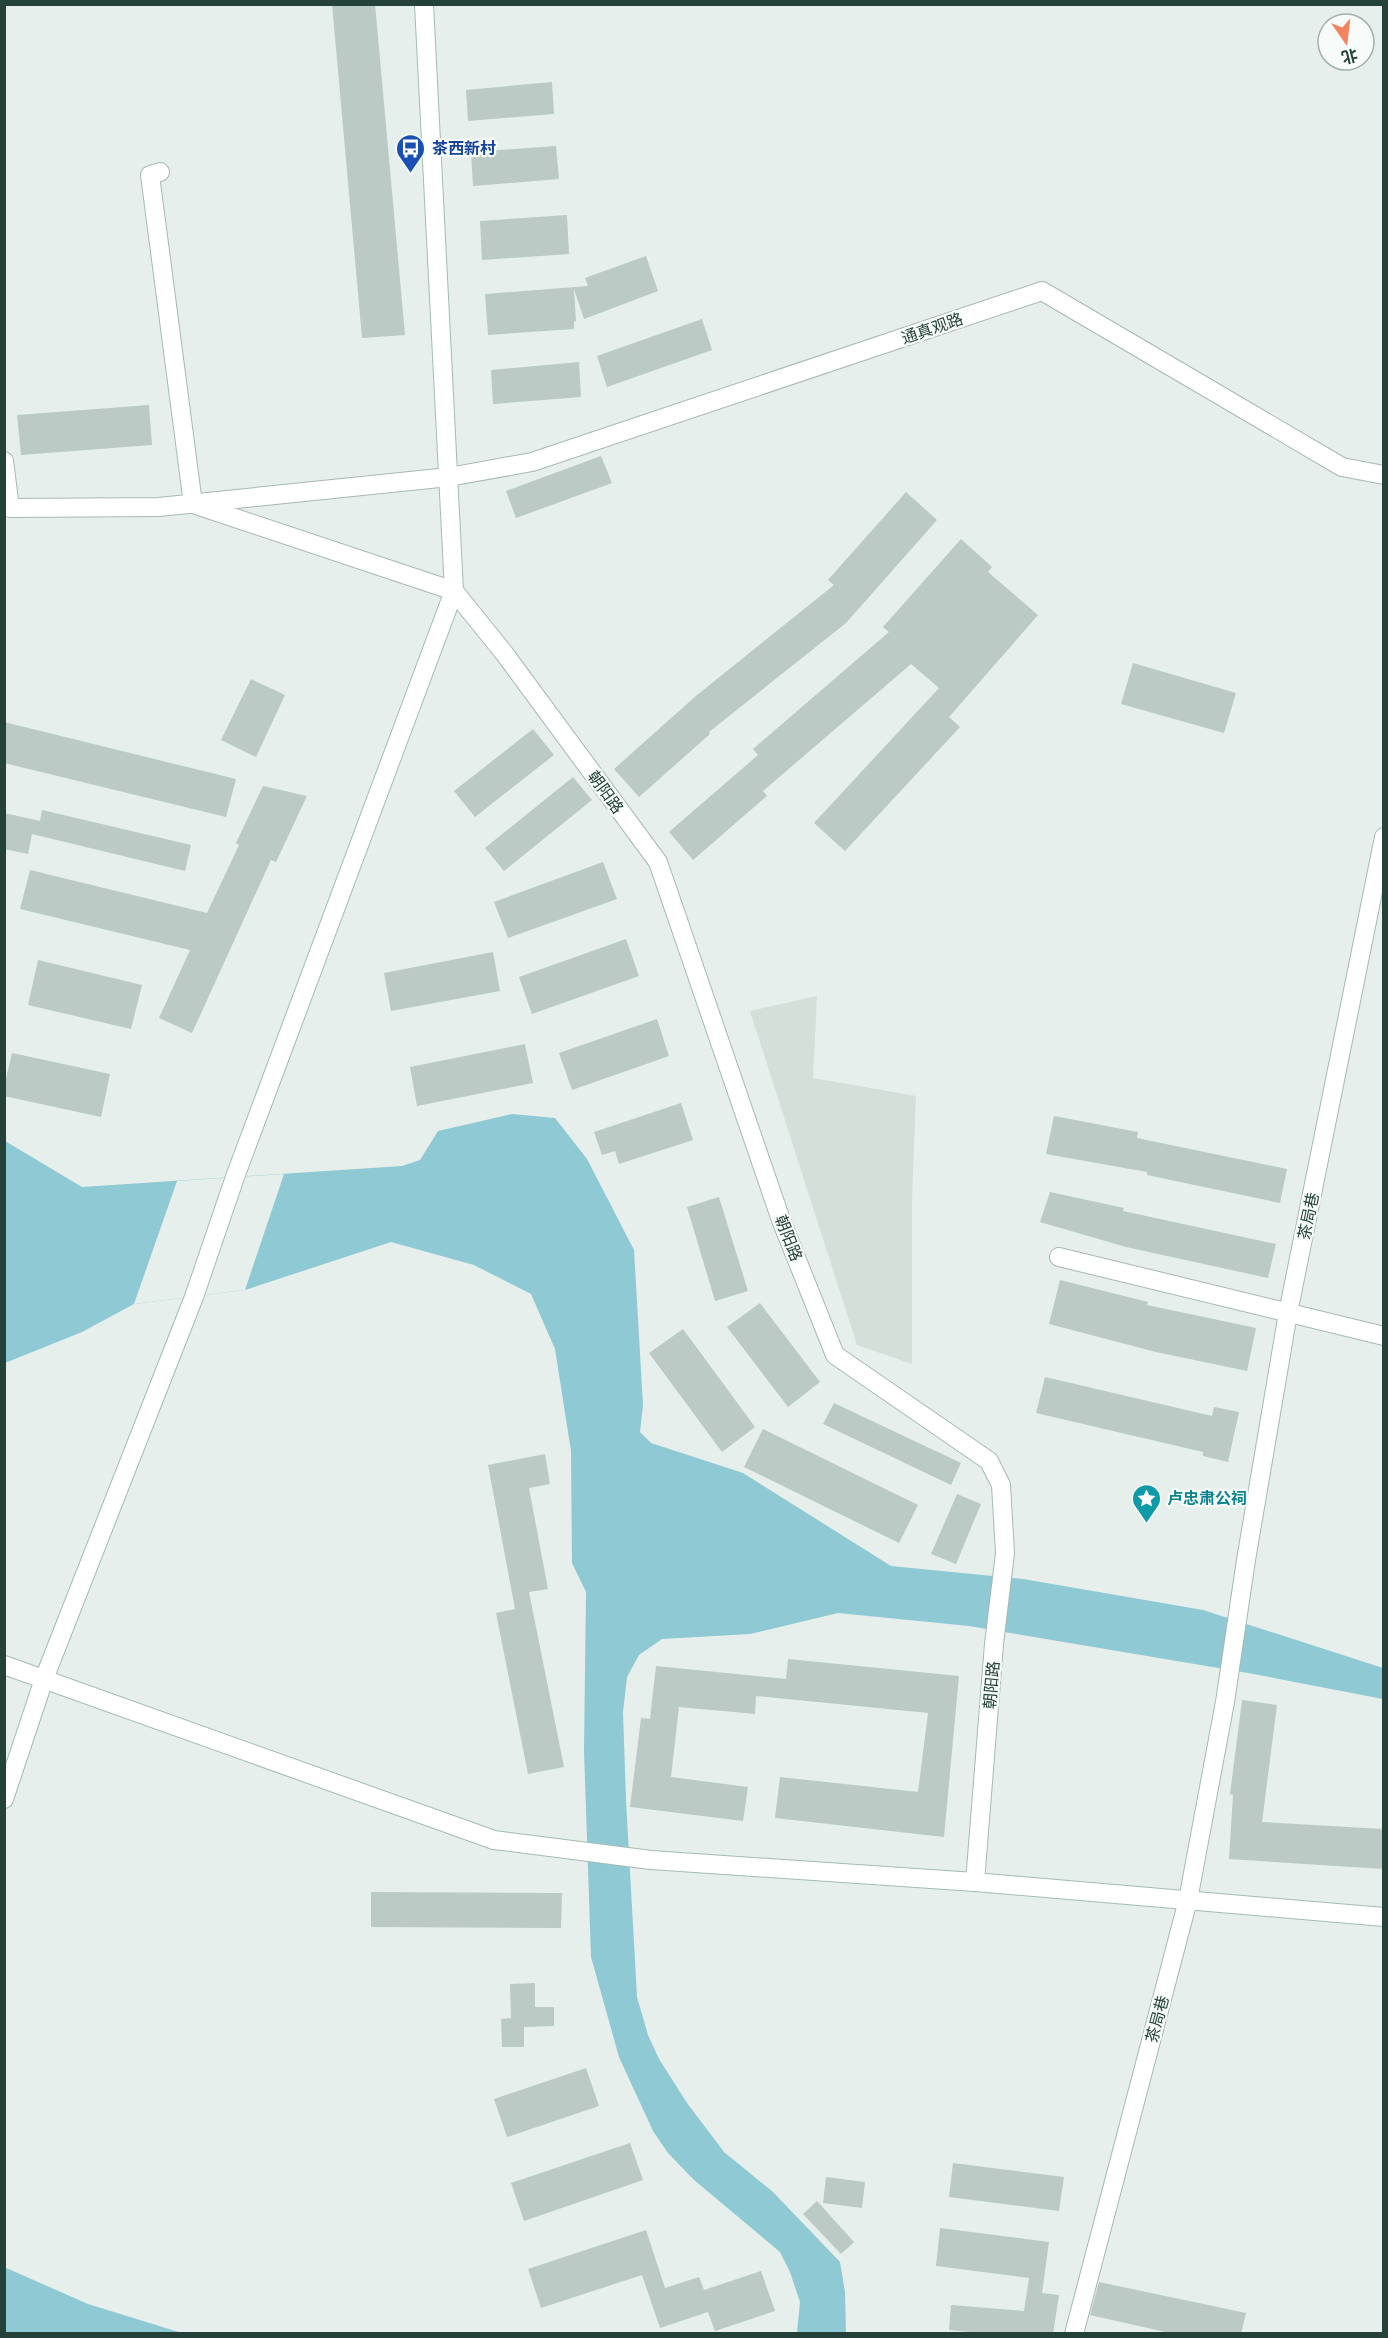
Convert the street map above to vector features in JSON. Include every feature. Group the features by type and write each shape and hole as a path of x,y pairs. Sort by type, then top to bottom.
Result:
{"street":[{"path":"4,1799 44,1679 194,1296 235,1177 454,591 424,4"},
{"path":"160,172 150,175 193,504 454,591"},
{"name":"通真观路","path":"4,461 10,508 159,507 449,477 532,462 1042,291 1342,467 1383,475"},
{"name":"朝阳路","path":"454,591 504,653 658,862 782,1220 835,1355 989,1461 1001,1485 1005,1553 994,1644 975,1882"},
{"name":"茶局巷","path":"1074,2334 1188,1900 1225,1702 1288,1313 1383,837"},
{"path":"1059,1257 1383,1336"},
{"path":"4,1665 494,1840 651,1860 975,1882 1383,1917"}],"shaded area":[{"path":"817,996 813,1078 916,1096 912,1200 912,1364 857,1345 750,1011"}],"water":[{"path":"512,1114 555,1118 587,1159 634,1250 643,1405 640,1432 651,1443 743,1473 891,1566 1023,1579 1203,1610 1383,1668 1383,1699 1248,1673 969,1626 838,1613 750,1634 662,1639 639,1655 627,1677 623,1712 637,1997 648,2035 659,2059 687,2103 724,2152 773,2192 840,2262 845,2292 846,2333 797,2333 800,2302 790,2272 780,2252 694,2180 668,2153 653,2131 619,2057 591,1957 584,1750 586,1592 572,1563 571,1451 555,1349 531,1294 474,1265 391,1242 245,1290 134,1304 82,1332 5,1363 5,1141 82,1187 402,1166 420,1160 438,1131"},
{"path":"4,2267 88,2304 182,2333 5,2333"}],"pier":[{"path":"284,1174 245,1290 134,1304 177,1181"}],"building":[{"path":"332,4 375,4 405,335 362,338"},
{"path":"552,82 554,114 468,121 466,90"},
{"path":"556,146 559,179 473,186 471,152"},
{"path":"567,215 569,254 482,260 480,221"},
{"path":"646,256 658,291 584,319 574,289 576,321 574,329 488,335 485,294 588,286 585,278"},
{"path":"702,319 712,350 607,387 597,356"},
{"path":"579,362 581,397 493,404 491,370"},
{"path":"149,405 152,445 21,455 17,415"},
{"path":"601,456 612,483 516,518 506,491"},
{"path":"906,492 937,520 846,623 709,732 710,734 639,797 614,769 697,695 834,585 828,580"},
{"path":"961,539 992,567 988,572 1038,615 949,717 960,727 845,851 814,823 939,688 911,664 763,791 767,796 693,860 669,832 758,755 753,749 889,632 883,627"},
{"path":"1133,663 1236,693 1224,733 1121,704"},
{"path":"251,679 285,695 256,757 221,740"},
{"path":"4,722 236,779 226,817 4,763"},
{"path":"533,729 554,755 475,817 454,791"},
{"path":"573,777 592,800 504,871 485,848"},
{"path":"263,786 307,796 276,862 271,860 192,1033 159,1018 190,950 20,909 30,870 207,913 239,845 236,843"},
{"path":"42,810 191,845 185,871 32,834 28,854 4,849 4,813 40,821"},
{"path":"603,862 617,899 508,938 494,902"},
{"path":"626,939 639,976 532,1014 519,977"},
{"path":"493,952 500,991 391,1011 384,973"},
{"path":"38,960 142,985 131,1029 28,1005"},
{"path":"657,1019 669,1056 572,1090 559,1053"},
{"path":"525,1044 533,1083 417,1106 410,1067"},
{"path":"12,1053 110,1074 101,1117 4,1096"},
{"path":"681,1103 693,1140 619,1164 615,1151 602,1155 594,1132"},
{"path":"1054,1116 1138,1132 1137,1138 1287,1169 1280,1203 1147,1175 1147,1172 1046,1154"},
{"path":"1050,1192 1124,1208 1123,1211 1276,1244 1268,1278 1126,1247 1040,1222"},
{"path":"719,1197 748,1291 715,1301 687,1207"},
{"path":"1060,1280 1148,1302 1147,1305 1256,1328 1247,1371 1156,1352 1049,1324"},
{"path":"760,1303 820,1382 788,1407 727,1327"},
{"path":"683,1329 755,1427 722,1452 649,1353"},
{"path":"1045,1377 1212,1416 1214,1407 1239,1412 1228,1462 1203,1456 1203,1452 1036,1413"},
{"path":"834,1403 961,1463 951,1485 823,1424"},
{"path":"763,1429 918,1505 899,1543 744,1467"},
{"path":"545,1454 550,1484 529,1488 548,1589 529,1592 564,1767 528,1774 496,1613 515,1609 488,1465"},
{"path":"957,1494 981,1504 956,1564 931,1554"},
{"path":"788,1659 959,1676 944,1837 775,1818 780,1777 918,1792 928,1713 756,1696 755,1714 679,1707 671,1777 748,1787 743,1821 630,1807 641,1718 650,1719 656,1666 786,1679"},
{"path":"1242,1700 1277,1705 1262,1822 1383,1829 1383,1869 1229,1859 1233,1795 1230,1794"},
{"path":"371,1892 562,1893 561,1928 371,1927"},
{"path":"535,1983 535,2007 554,2007 554,2026 524,2027 524,2047 502,2047 501,2019 511,2018 510,1984"},
{"path":"586,2068 599,2106 507,2137 494,2099"},
{"path":"630,2143 643,2180 524,2221 511,2183"},
{"path":"953,2163 1064,2177 1059,2211 949,2197"},
{"path":"826,2177 865,2182 862,2208 823,2203"},
{"path":"817,2201 854,2242 841,2254 803,2214"},
{"path":"940,2228 1049,2242 1042,2293 1059,2295 1053,2334 992,2334 949,2330 951,2305 1024,2311 1029,2278 936,2266"},
{"path":"646,2230 665,2288 699,2277 704,2290 761,2271 775,2311 715,2331 708,2312 660,2328 642,2275 541,2308 528,2269"},
{"path":"1099,2282 1246,2313 1241,2334 1174,2334 1090,2315"}],"place":[{"name":"茶西新村","path":"411,174"},
{"name":"卢忠肃公祠","path":"1146,1524"}]}
